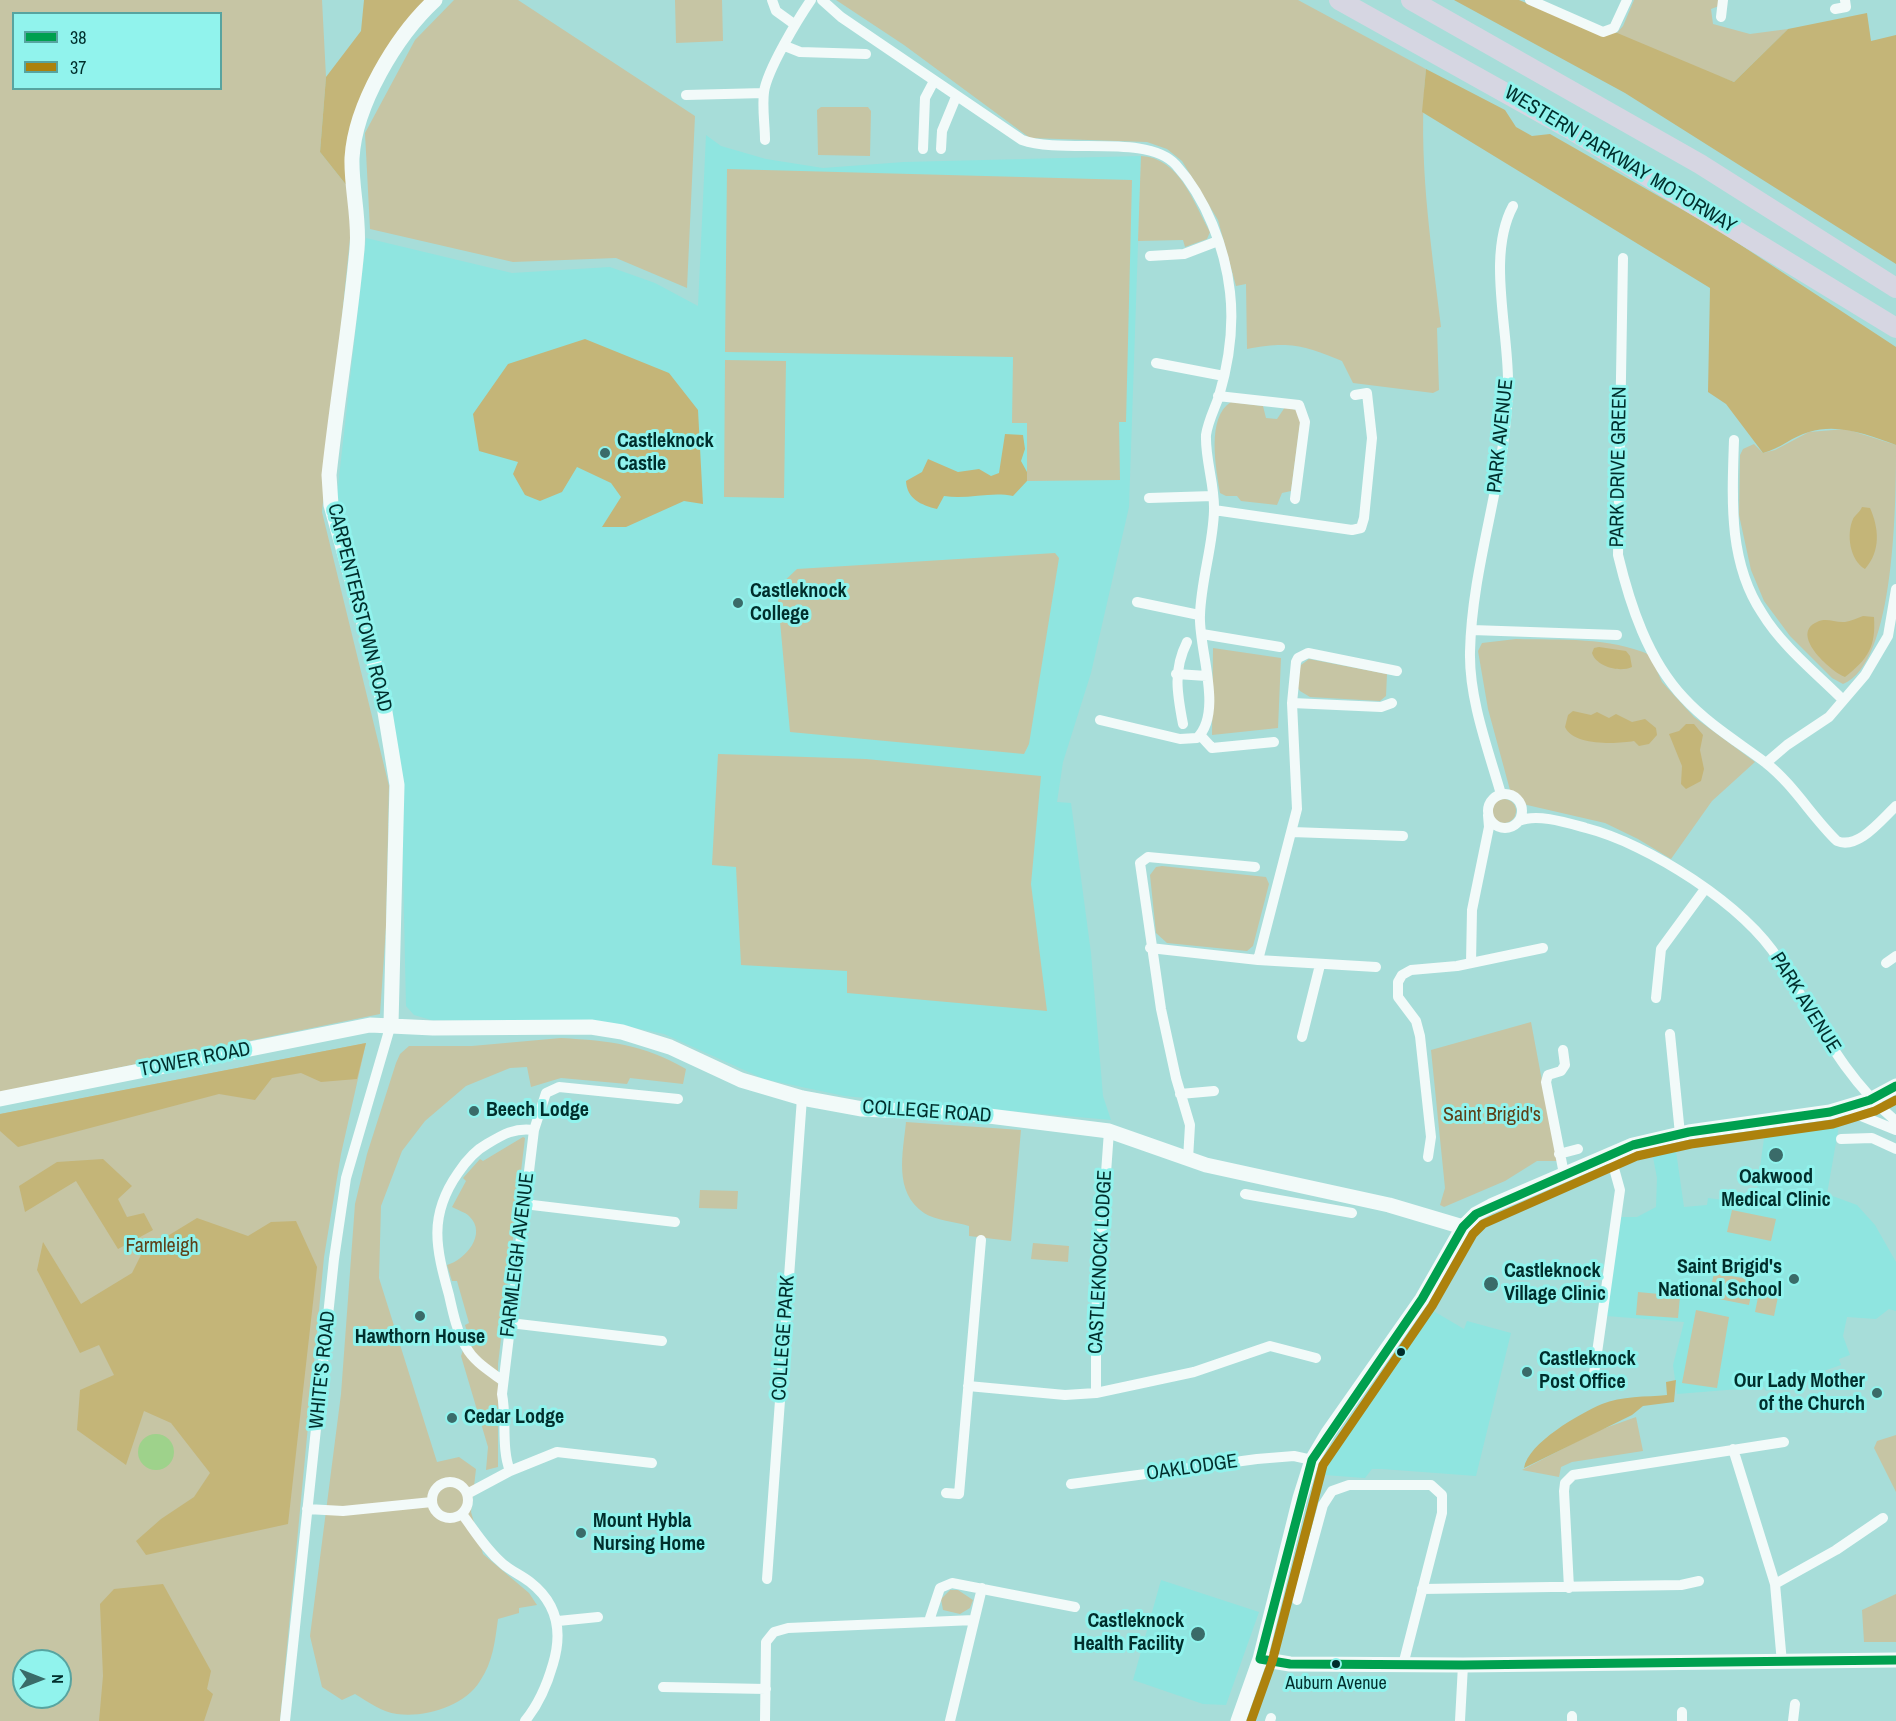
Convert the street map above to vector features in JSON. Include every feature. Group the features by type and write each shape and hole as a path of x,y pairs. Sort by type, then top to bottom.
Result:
{"highway":[{"name":"WESTERN PARKWAY MOTORWAY","path":"1339,0 1570,129 1896,328"},
{"name":"WESTERN PARKWAY MOTORWAY","path":"1411,0 1700,164 1896,288"}],"street":[{"name":"CARPENTERSTOWN ROAD","path":"391,1024 398,784 373,655 331,506 329,475 358,245 352,159 356,131 363,106 376,79 435,0"},
{"path":"772,0 776,11 794,24"},
{"path":"765,140 764,93 767,78 794,24 811,0"},
{"path":"822,0 841,17 1022,140 1042,146 1138,148 1160,152 1174,163 1189,181 1218,240 1230,293 1230,342 1224,376 1206,433 1214,496 1211,551 1199,615 1207,676 1206,724 1200,735 1193,739 1180,739 1100,720"},
{"path":"1530,0 1603,32 1614,28 1628,0"},
{"path":"1721,17 1723,0"},
{"path":"1835,9 1846,7 1845,0"},
{"path":"785,46 809,53 866,54"},
{"path":"923,149 925,98 934,81"},
{"path":"686,95 764,93"},
{"path":"941,148 942,131 956,97"},
{"name":"PARK AVENUE","path":"1501,794 1471,675 1475,589 1493,512 1507,408 1508,357 1501,246 1506,220 1514,206"},
{"path":"1150,256 1184,254 1218,240"},
{"name":"PARK DRIVE GREEN","path":"1623,258 1617,502 1618,555 1626,590 1659,666 1684,698 1714,726 1766,763 1801,799 1829,834 1844,844 1860,838 1896,806"},
{"path":"1156,363 1224,376"},
{"path":"1214,510 1352,530 1361,528 1372,438 1367,393 1355,395"},
{"path":"1218,396 1299,405 1305,422 1295,499"},
{"path":"1734,440 1732,511 1737,549 1749,589 1762,615 1843,700"},
{"path":"1149,498 1214,496"},
{"path":"1766,763 1787,745 1822,723 1865,675 1890,631 1896,590"},
{"path":"1137,602 1199,615"},
{"path":"1472,630 1617,635"},
{"path":"1202,634 1277,646 1271,657"},
{"path":"1183,724 1176,674 1179,659 1187,642"},
{"path":"1258,960 1292,832 1298,797 1292,703 1296,662 1298,658 1308,653 1397,671"},
{"path":"1176,674 1207,676"},
{"path":"1292,703 1381,707 1392,703"},
{"path":"1200,735 1212,748 1274,742"},
{"path":"1471,963 1472,910 1489,827 1488,815 1492,799 1501,794 1517,799 1522,810 1519,820 1504,828 1494,824 1488,815"},
{"name":"PARK AVENUE","path":"1519,820 1534,818 1598,831 1635,846 1705,889 1738,915 1773,951 1821,1033 1870,1100 1896,1121"},
{"path":"1292,832 1403,836"},
{"path":"1188,1159 1190,1125 1180,1094 1161,1009 1150,948 1140,863 1143,858 1255,867"},
{"path":"1656,998 1661,950 1705,889"},
{"path":"1150,948 1258,960 1376,967"},
{"path":"1428,1157 1431,1137 1420,1036 1416,1020 1402,1005 1397,990 1402,975 1411,970 1471,963 1543,948"},
{"path":"1886,963 1896,956"},
{"path":"1302,1037 1320,965"},
{"name":"COLLEGE ROAD","path":"391,1024 433,1028 591,1027 622,1032 670,1047 741,1080 802,1098 862,1109 973,1114 1109,1131 1188,1159 1389,1205 1462,1227"},
{"name":"TOWER ROAD","path":"0,1099 370,1025 391,1024"},
{"name":"WHITE'S ROAD","path":"285,1721 334,1260 346,1178 391,1024"},
{"path":"1670,1034 1680,1134"},
{"path":"1563,1050 1565,1065 1561,1071 1550,1074 1547,1078 1564,1174"},
{"name":"FARMLEIGH AVENUE","path":"510,1471 505,1458 506,1416 502,1394 503,1381 534,1130 546,1093 559,1086 678,1099"},
{"path":"1238,1721 1260,1659 1300,1498 1312,1460 1328,1433 1422,1299 1462,1227 1491,1206 1610,1154 1680,1134 1842,1109 1870,1100 1896,1086"},
{"path":"1180,1094 1214,1091"},
{"name":"COLLEGE PARK","path":"767,1579 802,1098"},
{"path":"1896,1106 1896,1121"},
{"path":"1842,1109 1854,1111 1896,1130"},
{"path":"503,1381 478,1362 466,1348 456,1323 438,1254 438,1213 448,1188 477,1149 521,1128 534,1130"},
{"name":"CASTLEKNOCK LODGE","path":"1096,1393 1096,1309 1109,1131"},
{"path":"1841,1139 1872,1138 1896,1149"},
{"path":"1559,1154 1578,1149"},
{"path":"1593,1381 1620,1190 1610,1154"},
{"path":"1314,1205 1316,1189"},
{"path":"1245,1194 1352,1213"},
{"path":"525,1204 675,1222"},
{"path":"946,1493 959,1494 981,1240"},
{"path":"510,1323 662,1341"},
{"path":"968,1386 1065,1395 1096,1393 1194,1372 1270,1346 1316,1358"},
{"path":"1569,1588 1564,1491 1565,1483 1573,1475 1784,1442"},
{"path":"1733,1449 1775,1584 1782,1663"},
{"path":"467,1494 510,1471 557,1452 652,1462"},
{"name":"OAKLODGE","path":"1071,1484 1269,1457 1294,1456 1312,1460"},
{"path":"444,1483 458,1484 467,1494 467,1508 462,1514 450,1518 436,1512 432,1502 434,1492 444,1483"},
{"path":"1298,1600 1323,1505 1332,1491 1349,1485 1425,1484 1436,1488 1442,1496 1442,1513 1403,1665"},
{"path":"307,1509 343,1511 432,1502"},
{"path":"462,1514 486,1547 504,1564 540,1590 558,1621 557,1650 548,1682 535,1708 525,1721"},
{"path":"1775,1584 1836,1550 1883,1518"},
{"path":"1422,1589 1681,1585 1699,1581"},
{"path":"929,1621 940,1588 952,1583 1075,1607"},
{"path":"950,1721 982,1588"},
{"path":"558,1621 598,1617"},
{"path":"765,1721 766,1642 774,1632 788,1628 974,1620"},
{"path":"1260,1659 1290,1664 1403,1665 1782,1663 1896,1660"},
{"path":"1460,1721 1462,1665"},
{"path":"663,1687 766,1689"},
{"path":"1793,1721 1795,1704"}],"shaded area":[{"name":"Castleknock College","path":"706,135 721,146 766,159 823,168 904,162 1141,156 1129,507 1091,673 1063,762 1057,802 1071,803 1091,953 1103,1096 1111,1120 844,1096 764,1079 664,1034 606,1022 431,1020 414,1015 406,1006 401,781 374,630 337,495 366,238 512,273 610,267 655,283 698,306"},
{"name":"Saint Brigid's National School","path":"1840,1120 1827,1194 1857,1205 1875,1225 1896,1262 1896,1311 1889,1309 1876,1319 1847,1317 1843,1336 1850,1355 1839,1359 1841,1365 1766,1391 1764,1387 1677,1394 1673,1365 1684,1322 1606,1316 1618,1217 1637,1217 1656,1207 1657,1178 1652,1152 1675,1144 1684,1207 1707,1205 1708,1198 1755,1204 1765,1131"},
{"path":"1430,1309 1464,1329 1467,1321 1511,1333 1476,1476 1382,1469 1372,1469 1365,1478 1324,1475 1333,1456"},
{"path":"156,1434 169,1439 174,1452 169,1465 156,1470 143,1465 138,1452 143,1439"},
{"name":"Castleknock Health Facility","path":"1161,1580 1259,1612 1226,1705 1203,1704 1133,1680"}],"green space":[{"path":"0,0 322,0 326,77 320,152 351,191 350,239 322,512 389,786 386,927 380,1014 0,1092"},
{"path":"364,0 429,0 372,76 351,191 320,152 326,77 361,31"},
{"path":"454,0 518,0 695,116 687,288 616,258 513,262 370,229 365,133 415,40"},
{"path":"675,0 722,0 723,41 676,43"},
{"path":"836,0 1298,0 1426,69 1424,166 1429,231 1441,327 1437,328 1439,390 1433,393 1353,383 1342,361 1306,348 1274,345 1247,349 1246,284 1236,286 1218,220 1182,161 1167,149 1147,142 1030,138 904,45"},
{"path":"1454,0 1519,0 1581,26 1603,27 1734,82 1788,29 1867,13 1871,41 1896,35 1896,264 1625,93"},
{"path":"1634,0 1719,0 1719,6 1711,9 1713,24 1750,34 1788,29 1734,82 1614,36 1623,26"},
{"path":"1426,69 1505,110 1516,127 1532,136 1550,134 1718,230 1896,347 1896,445 1853,431 1831,429 1803,434 1763,453 1726,404 1708,392 1710,288 1422,112"},
{"path":"821,107 868,107 871,111 870,156 818,155 817,110"},
{"path":"1141,156 1166,164 1184,184 1210,232 1207,239 1185,247 1183,240 1138,241"},
{"path":"727,169 1132,180 1126,422 1119,422 1120,480 1027,481 1027,423 1012,423 1013,357 725,352"},
{"path":"585,339 669,373 698,410 703,504 684,501 626,527 602,527 621,497 611,483 577,467 562,492 540,501 525,495 513,474 518,462 479,451 473,414 508,364"},
{"path":"725,360 786,361 784,498 724,497"},
{"path":"1231,402 1263,406 1266,418 1277,419 1285,407 1296,410 1301,417 1291,491 1282,493 1277,505 1241,501 1237,496 1226,496 1220,493 1215,458 1215,431 1223,409"},
{"path":"1846,429 1896,445 1896,469 1893,538 1883,613 1874,646 1860,670 1843,684 1832,678 1790,636 1764,601 1751,570 1739,515 1740,455 1743,449 1754,444 1763,453 1775,450 1809,432"},
{"path":"1005,434 1023,435 1025,449 1021,461 1027,472 1027,481 1013,496 996,494 944,496 937,509 920,503 912,497 906,481 922,472 928,459 958,472 979,469 991,476 999,473"},
{"path":"1862,507 1870,508 1877,531 1874,555 1865,569 1856,560 1850,539 1853,519"},
{"path":"1055,553 1059,558 1029,744 1024,754 790,732 777,588 797,569"},
{"path":"1863,616 1874,617 1872,644 1865,658 1845,677 1822,660 1815,652 1807,635 1810,628 1817,622 1827,620 1845,622"},
{"path":"1516,639 1602,642 1635,649 1650,655 1662,682 1694,717 1755,762 1712,801 1671,859 1605,823 1527,805 1510,790 1488,709 1478,651 1482,643"},
{"path":"1213,648 1281,658 1278,728 1212,735"},
{"path":"1594,648 1626,651 1630,656 1632,667 1615,669 1598,662 1592,653"},
{"path":"1309,659 1387,674 1386,696 1380,701 1310,697 1300,691 1295,684 1301,665"},
{"path":"1573,711 1591,715 1597,712 1609,718 1616,714 1632,722 1645,719 1656,728 1657,735 1649,744 1639,746 1634,741 1607,743 1586,741 1577,738 1565,727 1568,715"},
{"path":"1686,724 1694,724 1703,735 1700,750 1704,769 1701,781 1686,789 1681,784 1682,766 1669,734 1679,731"},
{"path":"718,754 866,759 1041,776 1031,884 1047,1011 847,993 847,971 741,965 736,867 712,865"},
{"path":"1504,799 1513,802 1516,811 1513,820 1504,823 1495,820 1492,811 1495,802"},
{"path":"1156,867 1266,877 1269,884 1253,946 1247,951 1167,943 1156,933 1150,875"},
{"name":"Saint Brigid's","path":"1531,1022 1557,1161 1537,1161 1505,1181 1444,1207 1440,1205 1445,1188 1431,1050"},
{"path":"561,1038 626,1045 655,1054 686,1069 683,1084 630,1078 627,1084 561,1078 531,1087 527,1067 510,1068 466,1086 425,1121 402,1151 381,1206 379,1278 437,1462 459,1457 476,1469 471,1512 483,1554 529,1593 537,1605 519,1608 519,1613 498,1619 493,1651 484,1674 473,1690 455,1703 432,1712 408,1715 386,1711 355,1694 342,1700 322,1687 310,1636 341,1394 355,1204 367,1154 396,1063 400,1054 409,1046 472,1046"},
{"name":"Farmleigh","path":"366,1043 341,1154 324,1257 280,1721 0,1721 0,1114"},
{"path":"366,1043 357,1079 321,1082 301,1073 272,1078 255,1100 219,1094 18,1147 0,1131 0,1114"},
{"path":"906,1122 1021,1130 1011,1241 969,1236 969,1226 924,1213 914,1204 904,1183 902,1171"},
{"path":"523,1137 525,1138 498,1364 498,1467 486,1470 488,1447 461,1356 468,1335 465,1325 469,1323 457,1281 452,1281 447,1265 467,1252 475,1238 476,1231 469,1216 452,1207 466,1181 463,1178 480,1159 483,1161"},
{"path":"103,1159 132,1186 118,1199 127,1217 144,1213 153,1230 118,1249 76,1181 25,1212 19,1186 57,1162"},
{"path":"700,1190 738,1191 737,1209 699,1208"},
{"path":"1732,1210 1776,1219 1771,1241 1727,1232"},
{"path":"197,1218 248,1236 271,1222 296,1221 317,1267 288,1524 146,1555 136,1541 161,1519 194,1497 210,1473 171,1423 144,1411 126,1465 77,1430 80,1390 114,1375 99,1345 80,1353 37,1270 43,1242 81,1304 132,1273 143,1251"},
{"path":"1033,1243 1069,1246 1068,1262 1031,1259"},
{"path":"1714,1273 1754,1280 1749,1305 1709,1297"},
{"path":"1761,1283 1780,1287 1774,1316 1755,1312"},
{"path":"1638,1292 1680,1296 1678,1318 1636,1315"},
{"path":"1696,1310 1729,1317 1717,1388 1682,1383"},
{"path":"1676,1380 1674,1402 1643,1406 1632,1415 1524,1468 1528,1458 1544,1439 1581,1415 1602,1404 1617,1400 1667,1395 1666,1382"},
{"path":"1636,1417 1643,1451 1572,1462 1561,1467 1559,1477 1522,1470 1597,1431"},
{"path":"1896,1435 1896,1492 1874,1448 1877,1441"},
{"path":"163,1584 211,1671 207,1689 213,1694 204,1721 99,1721 103,1676 100,1604 114,1589"},
{"path":"950,1590 958,1590 973,1600 970,1608 960,1614 943,1610 941,1599"},
{"path":"1896,1594 1896,1642 1864,1642 1862,1610"}],"transit line":[{"name":"38","path":"1260,1659 1312,1460 1422,1299 1463,1227 1476,1214 1633,1145 1689,1132 1830,1112 1870,1100 1896,1086"},
{"name":"37","path":"1251,1721 1272,1662 1323,1465 1432,1306 1473,1234 1483,1224 1637,1156 1691,1144 1833,1124 1875,1111 1896,1100"},
{"name":"38","path":"1260,1659 1290,1664 1463,1665 1896,1660"}],"place":[{"name":"Castleknock Castle","path":"605,453"},
{"name":"Castleknock College","path":"738,603"},
{"name":"Beech Lodge","path":"474,1111"},
{"name":"Oakwood Medical Clinic","path":"1776,1155"},
{"name":"Saint Brigid's National School","path":"1794,1279"},
{"name":"Castleknock Village Clinic","path":"1491,1284"},
{"name":"Hawthorn House","path":"420,1316"},
{"name":"Castleknock Post Office","path":"1527,1372"},
{"name":"Our Lady Mother of the Church","path":"1877,1393"},
{"name":"Cedar Lodge","path":"452,1418"},
{"name":"Mount Hybla Nursing Home","path":"581,1533"},
{"name":"Castleknock Health Facility","path":"1198,1634"},
{"name":"Auburn Avenue","path":"1336,1664"}]}
